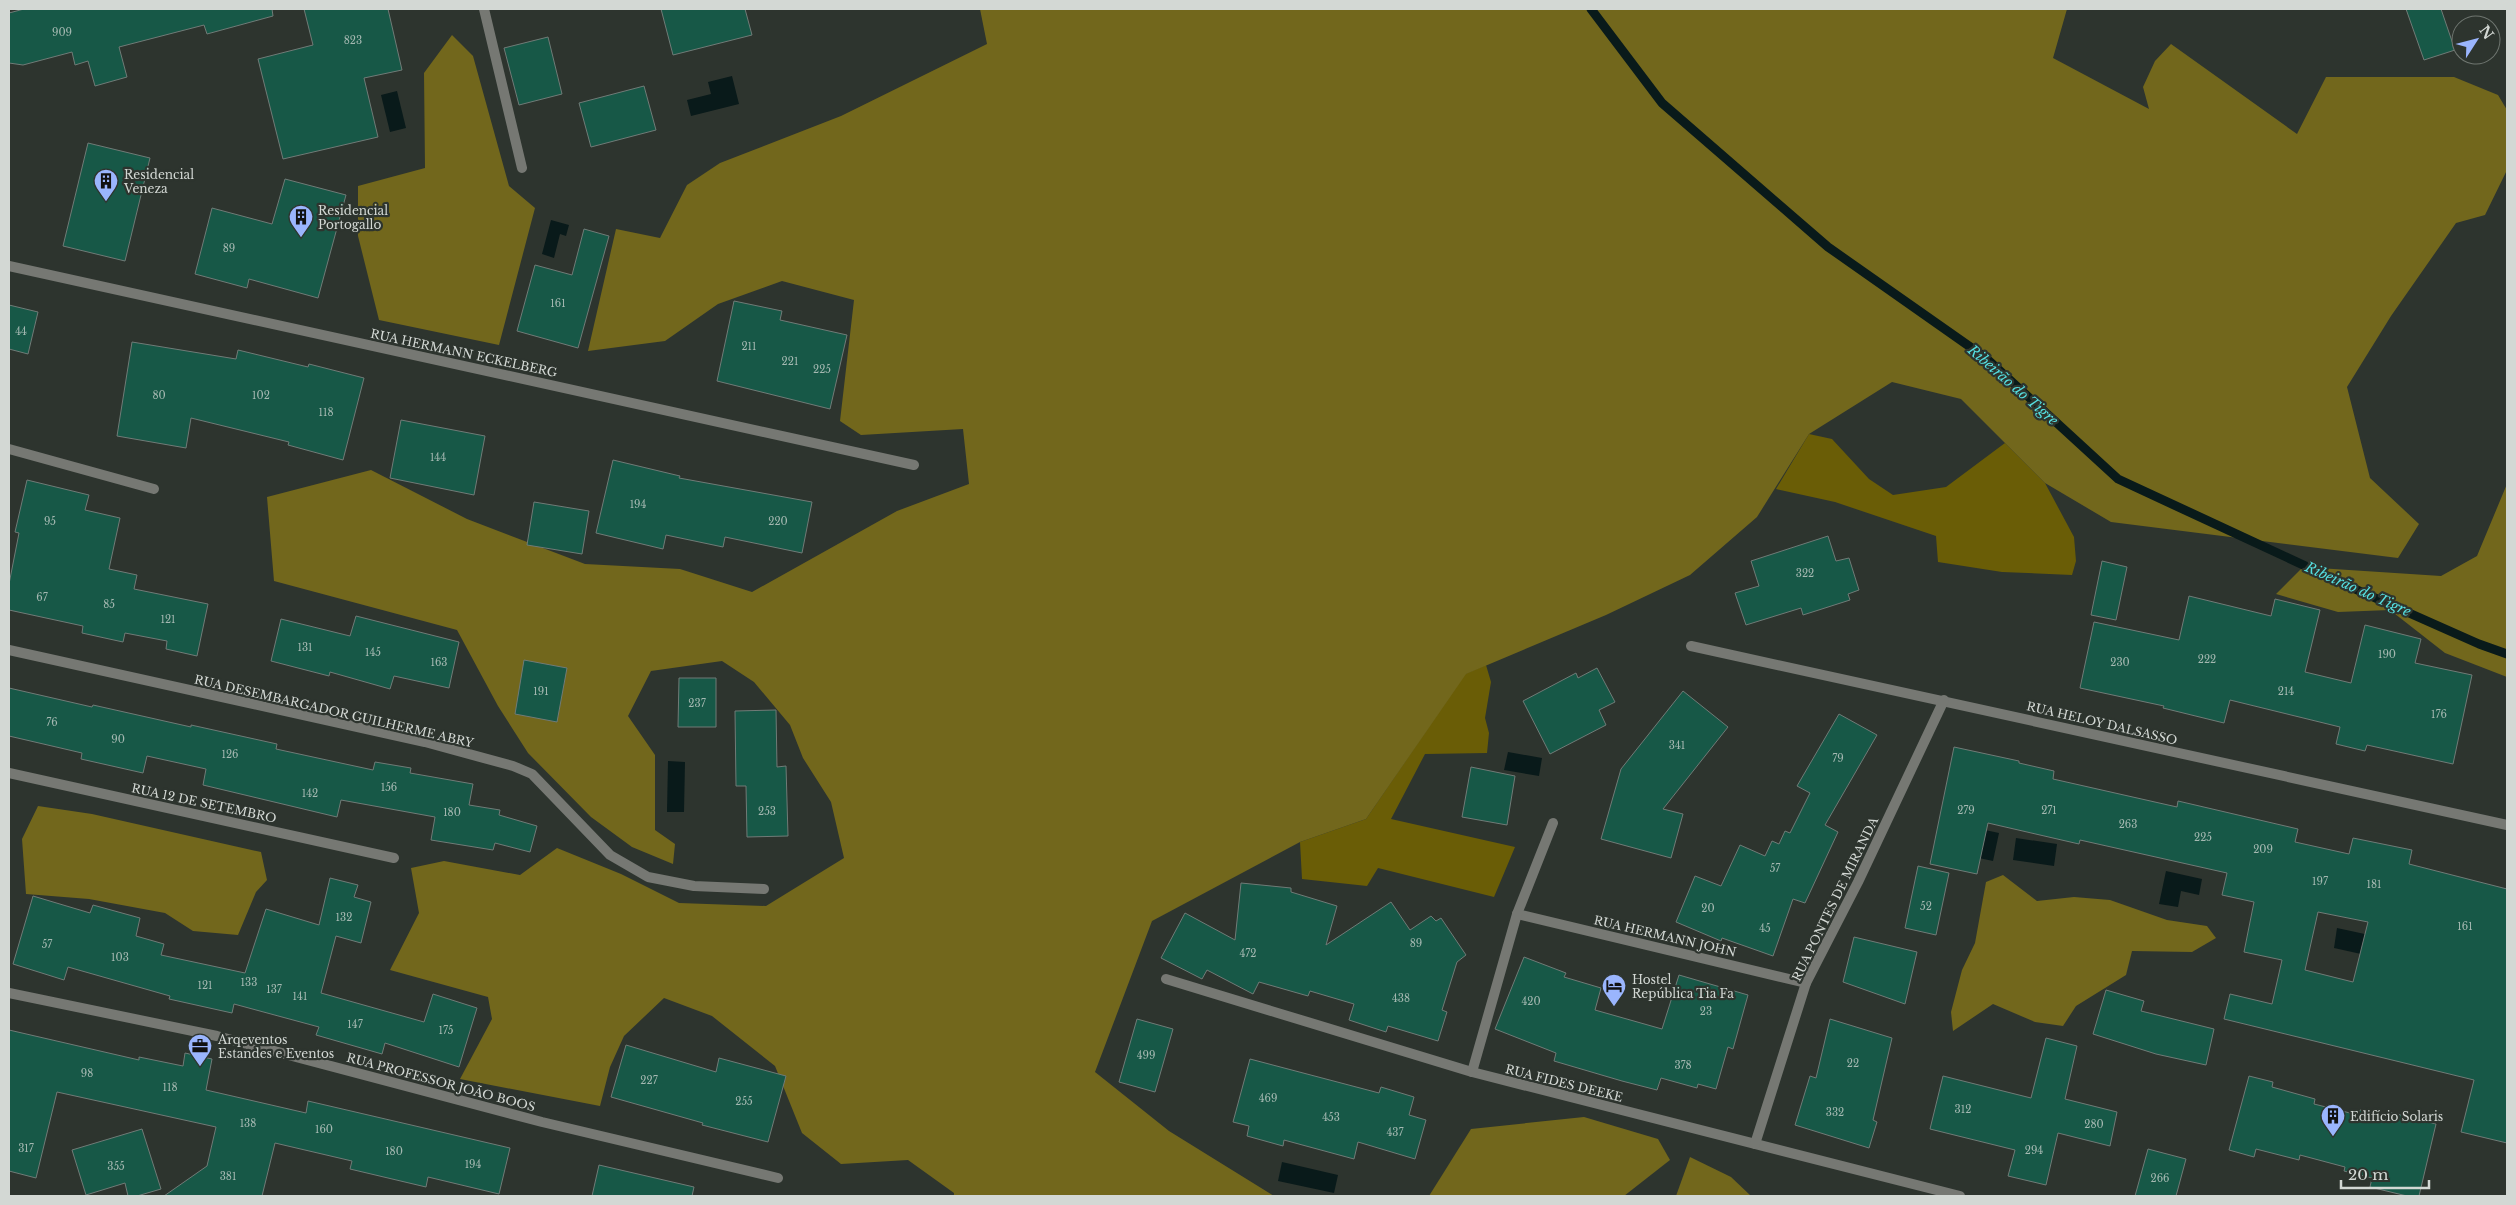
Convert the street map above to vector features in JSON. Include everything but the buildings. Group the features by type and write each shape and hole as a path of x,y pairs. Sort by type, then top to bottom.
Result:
{"street":[{"path":"484,9 522,168"},
{"name":"RUA HERMANN ECKELBERG","path":"9,266 914,465"},
{"path":"9,449 154,489"},
{"name":"RUA HELOY DALSASSO","path":"1691,646 1944,700 2507,826"},
{"name":"RUA DESEMBARGADOR GUILHERME ABRY","path":"9,650 425,742 513,766 532,774 610,855 648,877 694,886 764,889"},
{"name":"RUA PONTES DE MIRANDA","path":"1755,1144 1806,983 1858,882 1944,700"},
{"name":"RUA 12 DE SETEMBRO","path":"9,773 394,858"},
{"path":"1472,1072 1517,914 1553,823"},
{"name":"RUA HERMANN JOHN","path":"1517,914 1806,983"},
{"name":"RUA FIDES DEEKE","path":"1166,979 1472,1072 1960,1196"},
{"name":"RUA PROFESSOR JOÃO BOOS","path":"9,992 218,1036 542,1122 778,1178"}],"shaded area":[{"path":"980,9 2067,9 2053,58 2149,109 2143,87 2155,61 2171,44 2297,134 2326,77 2454,77 2498,95 2507,110 2507,170 2485,215 2456,223 2391,316 2347,387 2370,478 2419,524 2398,558 2111,522 2045,483 1961,399 1892,382 1809,434 1757,517 1690,575 1606,615 1466,674 1366,819 1300,842 1152,921 1095,1072 1169,1131 1274,1196 954,1196 954,1193 908,1160 841,1164 802,1133 775,1066 712,1016 664,998 624,1036 610,1067 600,1106 460,1079 492,1019 488,997 390,970 419,913 411,868 444,861 520,875 557,848 621,874 679,903 766,906 844,858 831,802 803,758 790,725 754,682 722,661 651,671 628,716 655,755 655,830 675,844 673,864 632,847 591,817 528,753 498,706 457,630 274,581 267,497 371,470 467,519 585,564 680,569 752,592 897,511 969,484 963,429 861,435 840,421 854,300 782,281 718,304 665,341 588,351 616,229 660,238 687,185 720,163 841,116 987,44"},
{"path":"452,35 473,56 509,186 535,208 499,345 379,320 358,236 358,186 425,168 424,73"},
{"path":"732,76 739,104 691,116 687,100 711,94 708,82"},
{"path":"397,91 406,128 390,132 381,95"},
{"path":"551,220 569,225 566,236 560,234 554,258 542,254"},
{"path":"1809,434 1832,439 1869,479 1893,495 1946,487 2005,443 2045,483 2074,537 2076,561 2072,575 2002,572 1938,562 1936,536 1835,502 1776,489"},
{"path":"2507,484 2507,677 2445,653 2390,610 2338,612 2276,594 2303,567 2441,576 2477,556"},
{"path":"1486,665 1491,682 1485,718 1489,733 1487,753 1425,754 1391,819 1515,847 1494,897 1378,868 1367,886 1302,879 1300,842 1366,819 1465,674"},
{"path":"1508,752 1542,758 1539,776 1504,770"},
{"path":"668,761 685,762 684,812 667,812"},
{"path":"38,806 92,814 261,852 267,880 256,892 238,935 193,931 165,913 89,899 26,894 22,839"},
{"path":"1985,830 1999,833 1993,861 1979,858"},
{"path":"2016,838 2057,844 2054,866 2013,860"},
{"path":"2166,871 2202,879 2199,895 2181,891 2178,907 2159,904"},
{"path":"2003,875 2037,901 2074,897 2110,900 2167,920 2207,926 2216,938 2192,952 2132,951 2126,975 2076,1006 2063,1026 2035,1022 1993,1004 1953,1031 1951,1012 1962,970 1975,943 1986,882"},
{"path":"2337,928 2374,936 2370,956 2334,948"},
{"path":"1584,1117 1658,1139 1670,1160 1624,1196 1429,1196 1471,1129"},
{"path":"1690,1157 1731,1177 1751,1196 1676,1196"},
{"path":"1282,1162 1338,1175 1334,1193 1278,1181"}],"waterway":[{"name":"Ribeirão do Tigre","path":"1591,9 1662,103 1828,247 1986,358 2118,479 2355,589 2479,644 2507,654"}],"place":[{"name":"Residencial Veneza","path":"106,202"},
{"name":"Residencial Portogallo","path":"301,238"},
{"name":"Hostel República Tia Fa","path":"1614,1007"},
{"name":"Arqeventos Estandes e Eventos","path":"200,1067"},
{"name":"Edifício Solaris","path":"2333,1137"}]}
